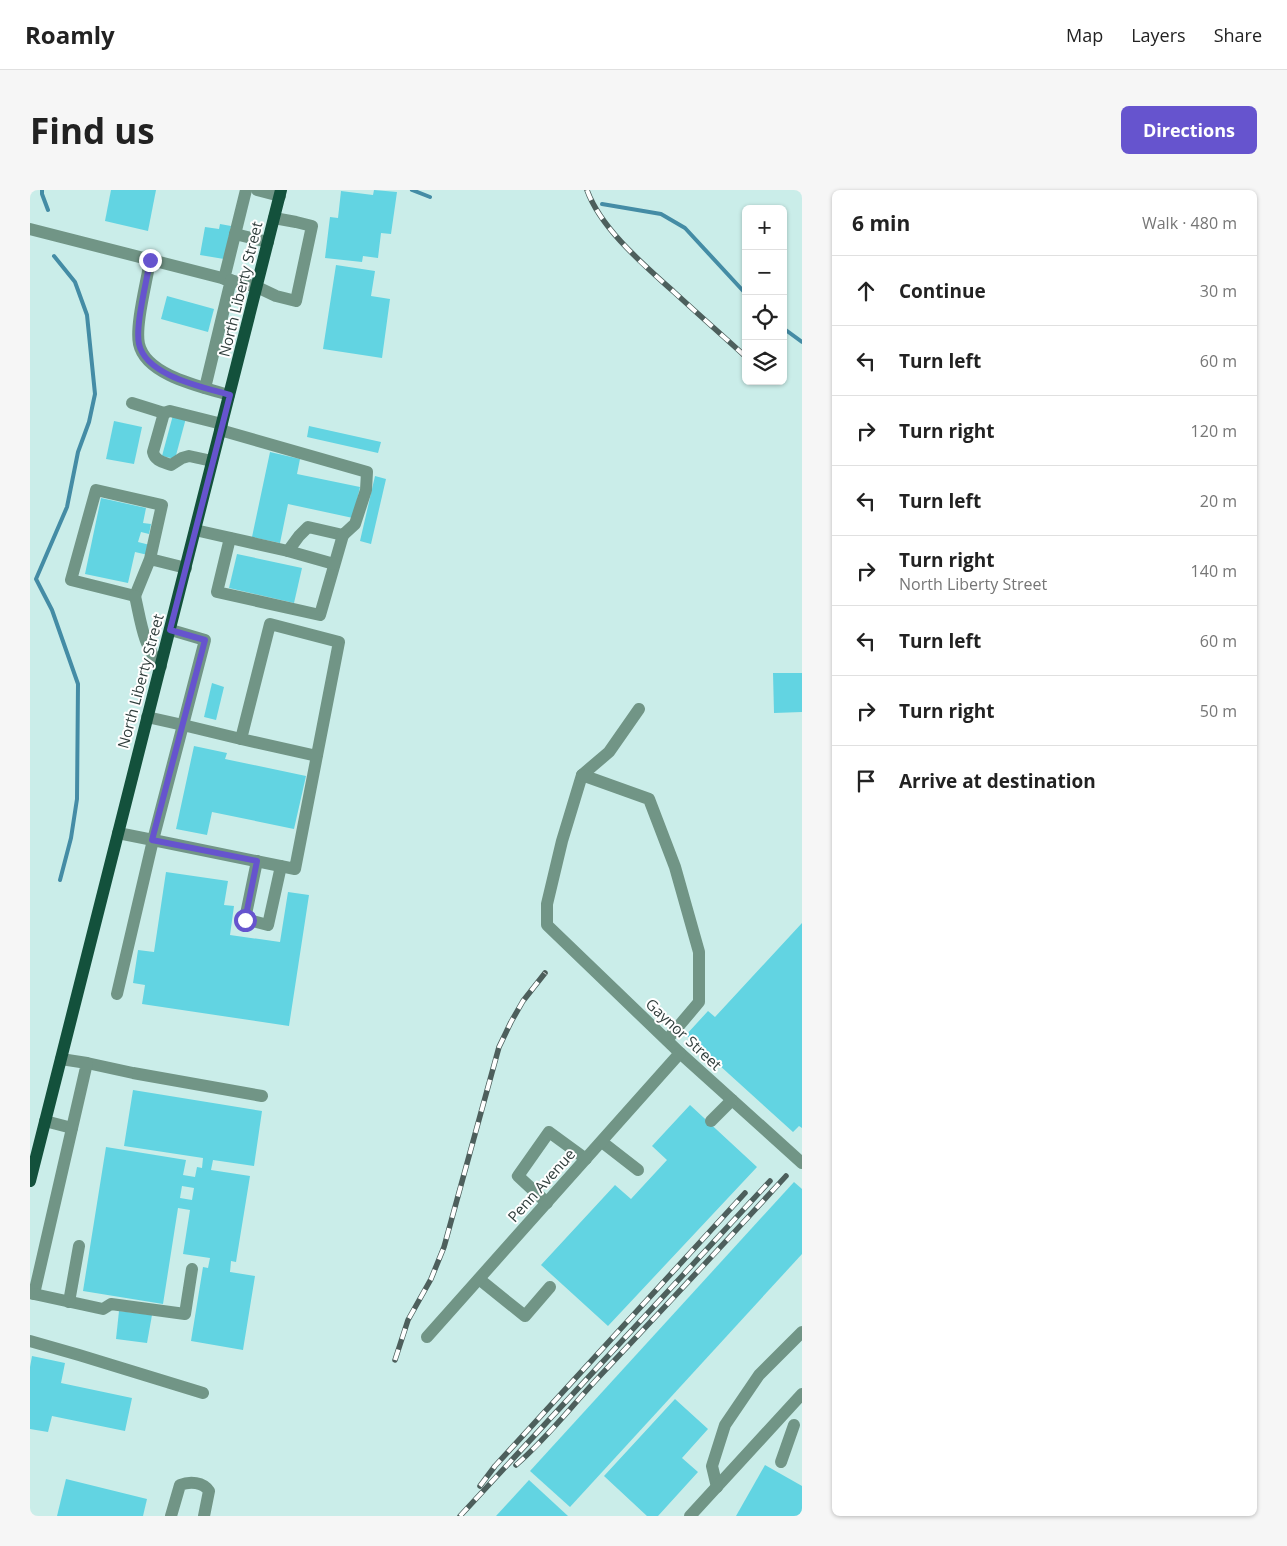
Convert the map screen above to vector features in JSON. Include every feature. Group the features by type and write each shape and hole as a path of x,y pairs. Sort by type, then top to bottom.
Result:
{"main road":[{"name":"North Liberty Street","path":"30,1181 281,193"}],"street":[{"path":"205,388 235,234 246,190"},
{"path":"257,190 281,193"},
{"path":"30,230 257,287 276,296 296,301 312,226 274,218"},
{"path":"235,234 268,242"},
{"path":"150,260 140,321 139,343 142,353 148,361 159,369 183,381 230,395"},
{"path":"132,403 164,413 176,411 221,427 367,472 366,490 355,524 343,535 320,615 217,592 230,538"},
{"path":"164,413 153,452 154,457 158,461 171,464 189,456 212,461"},
{"path":"135,596 71,580 96,490 162,505 150,559 135,596 146,645 152,656 161,666"},
{"path":"288,551 308,527 343,535"},
{"path":"195,530 288,551 334,564"},
{"path":"150,559 186,568"},
{"path":"118,833 295,869 340,642 270,624 241,739"},
{"path":"117,994 152,840 205,640 170,630"},
{"path":"639,709 609,752 582,775 649,799 676,867 699,952 699,1002 667,1040"},
{"path":"147,717 317,756"},
{"name":"Gaynor Street","path":"582,775 562,841 546,904 548,925 680,1054 802,1163"},
{"path":"257,861 245,920 268,925 281,866"},
{"name":"Penn Avenue","path":"427,1338 680,1054"},
{"path":"61,1059 262,1096"},
{"path":"87,1063 32,1294 103,1309 111,1304 185,1314 192,1269"},
{"path":"711,1121 732,1100"},
{"path":"45,1121 72,1128"},
{"path":"547,1202 518,1176 549,1132 586,1159"},
{"path":"602,1142 638,1170"},
{"path":"69,1302 79,1246"},
{"path":"479,1279 525,1316 550,1287"},
{"path":"716,1487 712,1466 725,1425 759,1375 802,1332"},
{"path":"30,1341 203,1393"},
{"path":"690,1516 802,1394"},
{"path":"777,1421 798,1426 781,1462"},
{"path":"171,1516 180,1485 191,1482 201,1484 209,1491 204,1516"}],"building":[{"path":"111,190 156,190 148,231 105,221"},
{"path":"374,190 397,192 391,234 381,233 378,258 363,256 362,262 325,258 330,217 338,218 341,191 373,195"},
{"path":"220,224 231,226 224,259 200,255 205,227 219,229"},
{"path":"336,265 375,271 371,296 390,299 382,358 323,349"},
{"path":"167,296 214,309 208,332 161,319"},
{"path":"173,415 186,418 175,459 162,456"},
{"path":"114,421 142,427 134,464 106,459"},
{"path":"309,426 381,442 378,453 307,437"},
{"path":"270,452 300,459 297,474 360,487 353,518 288,504 280,543 252,537"},
{"path":"375,476 386,479 371,544 360,541"},
{"path":"101,498 146,508 143,523 151,524 149,534 141,532 138,542 150,545 148,555 135,552 128,583 85,574"},
{"path":"237,554 302,568 294,603 229,588"},
{"path":"773,673 802,673 802,712 774,713"},
{"path":"212,683 224,687 216,720 204,717"},
{"path":"194,746 227,753 225,759 306,776 294,829 212,812 207,835 176,829"},
{"path":"166,872 228,881 224,905 234,906 230,935 280,942 288,892 309,895 289,1026 142,1004 145,985 133,983 138,950 154,952"},
{"path":"802,923 802,1128 799,1126 793,1132 686,1035 708,1011 715,1017"},
{"path":"133,1090 262,1111 254,1166 213,1160 211,1170 250,1176 236,1262 231,1261 230,1272 255,1276 243,1350 191,1341 203,1267 208,1268 210,1258 183,1254 190,1210 178,1208 163,1304 83,1291 106,1147 186,1160 183,1175 195,1177 197,1167 202,1168 203,1158 124,1146","holes":["182,1186 194,1188 192,1200 180,1198"]},
{"path":"690,1105 757,1167 608,1326 541,1265 615,1185 631,1199 667,1160 652,1146"},
{"path":"794,1182 802,1189 802,1254 570,1507 530,1471"},
{"path":"119,1311 152,1315 147,1343 116,1339"},
{"path":"32,1356 65,1363 61,1383 132,1398 125,1431 52,1416 48,1432 30,1429 30,1367"},
{"path":"675,1399 708,1429 682,1458 698,1472 658,1516 647,1516 604,1476"},
{"path":"765,1465 802,1486 802,1516 736,1516"},
{"path":"66,1479 147,1499 143,1516 57,1516"},
{"path":"529,1480 568,1516 496,1516"}],"waterway":[{"path":"42,190 48,210"},
{"path":"412,190 430,197"},
{"path":"602,204 661,214 685,228 742,290"},
{"path":"54,256 75,282 87,315 95,394 89,422 78,452 67,507 36,579 52,610 78,684 77,799 71,838 60,880"},
{"path":"787,331 802,342"}],"railway":[{"path":"587,190 602,219 624,246 742,353"},
{"path":"395,1360 408,1320 431,1279 444,1247 499,1047 523,1001 545,973"},
{"path":"516,1465 548,1434 786,1176"},
{"path":"460,1516 770,1181"},
{"path":"480,1486 495,1466 745,1193"}],"route":[{"path":"150,260 140,321 139,343 142,353 148,361 159,369 183,381 230,395 170,630 205,640 152,840 257,861 245,920"}]}
